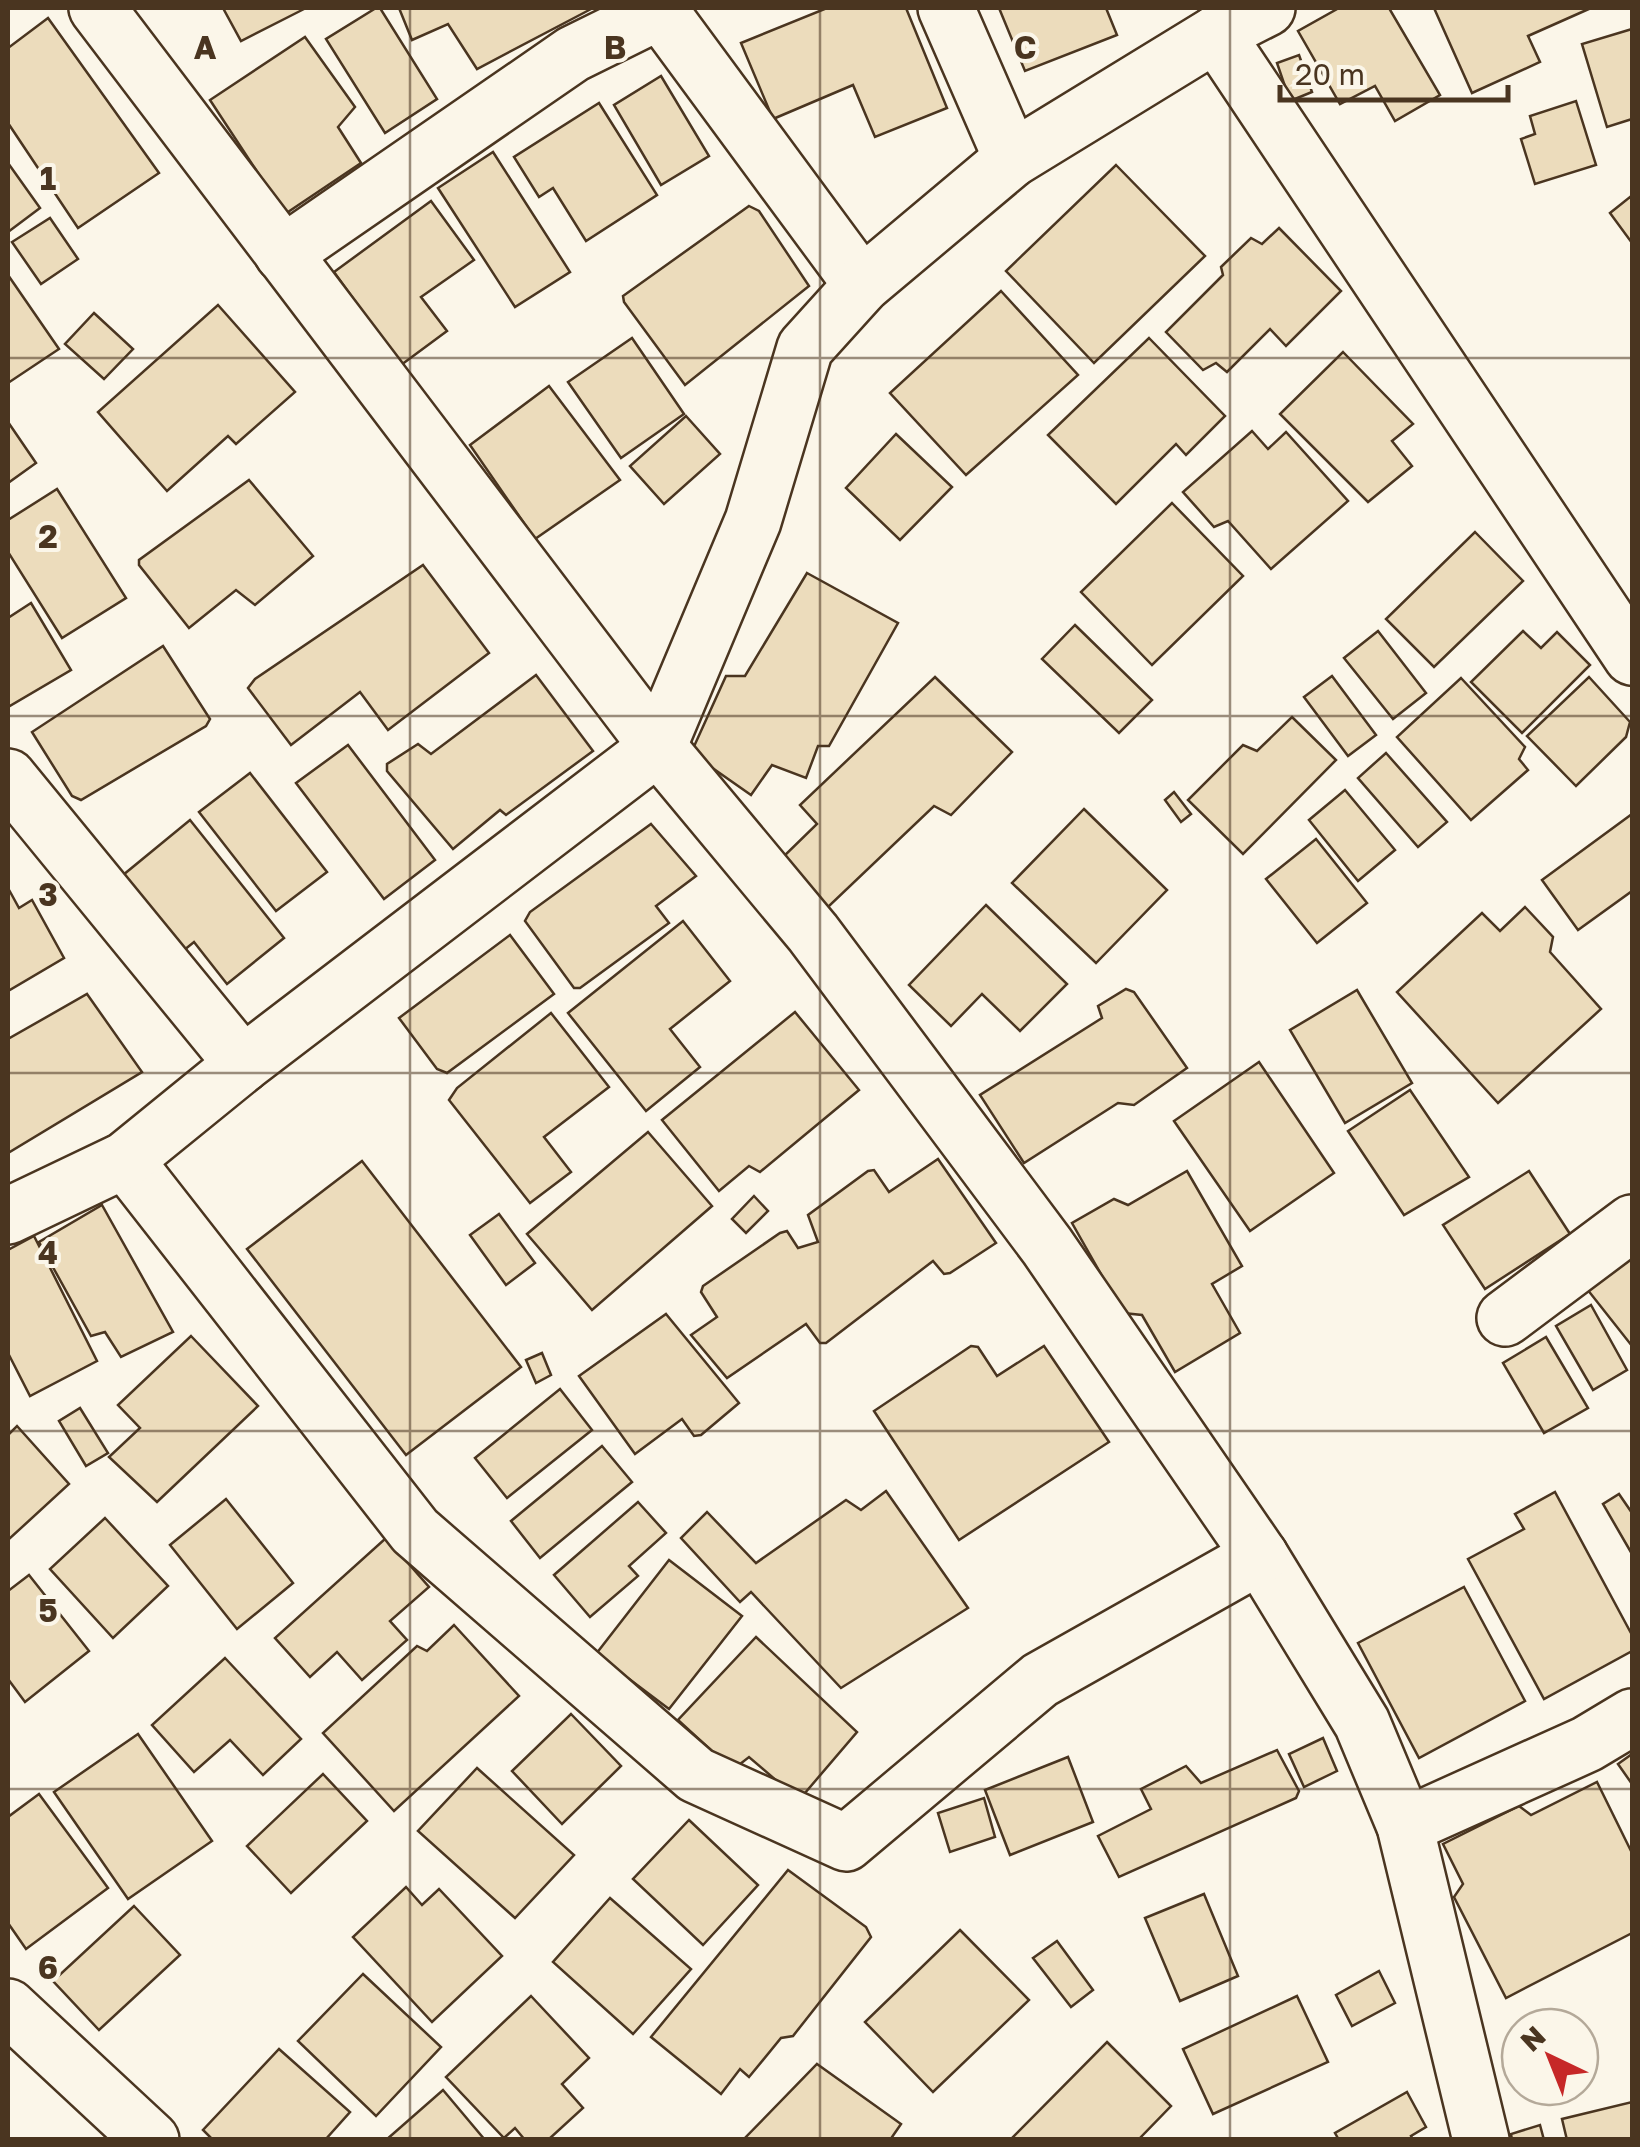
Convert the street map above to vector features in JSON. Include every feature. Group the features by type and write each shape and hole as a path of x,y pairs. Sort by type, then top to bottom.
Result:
{"street":[{"path":"97,8 658,748 814,932 1047,1246 1260,1556 1362,1723 1405,1826 1481,2140"},
{"path":"946,8 1012,159"},
{"path":"8,1216 125,1160 243,1064 658,748 753,521 805,348 862,285 1012,159 1216,34 1267,8"},
{"path":"283,254 573,54 660,11 862,285"},
{"path":"1216,34 1632,657"},
{"path":"8,776 243,1064"},
{"path":"125,1160 416,1531 696,1775 846,1844 1040,1680 1260,1556"},
{"path":"1505,1318 1632,1222"},
{"path":"1405,1826 1587,1744 1632,1717"},
{"path":"8,2007 151,2140"}],"building":[{"path":"223,8 306,8 241,41"},
{"path":"380,8 437,99 385,133 326,39"},
{"path":"399,8 593,8 477,69 448,24 412,40"},
{"path":"827,8 906,8 947,108 875,137 853,85 773,119 741,43"},
{"path":"999,8 1106,8 1117,35 1025,71"},
{"path":"1339,8 1389,8 1440,95 1395,121 1375,86 1340,104 1298,31"},
{"path":"1434,8 1591,8 1528,36 1540,62 1472,93"},
{"path":"48,18 159,173 78,228 8,123 8,48"},
{"path":"1632,29 1632,119 1607,127 1582,44"},
{"path":"305,37 355,107 338,127 361,163 285,214 210,100"},
{"path":"1299,55 1312,92 1290,101 1277,63"},
{"path":"661,76 709,156 661,185 614,105"},
{"path":"1576,101 1596,165 1535,184 1521,139 1535,134 1530,116"},
{"path":"599,103 657,195 586,241 553,188 539,197 514,157"},
{"path":"493,152 570,272 515,307 438,188"},
{"path":"8,163 40,208 8,232"},
{"path":"1116,165 1205,256 1094,363 1006,271"},
{"path":"1630,197 1632,200 1632,243 1610,213"},
{"path":"431,201 474,260 421,297 447,331 401,365 334,272"},
{"path":"749,206 759,211 809,286 685,385 623,296"},
{"path":"50,218 78,259 41,284 12,242"},
{"path":"1279,228 1341,291 1286,346 1270,329 1227,372 1216,363 1203,370 1166,332 1223,275 1221,267 1251,238 1262,244"},
{"path":"8,275 59,349 8,383"},
{"path":"1001,291 1078,375 966,475 890,393"},
{"path":"218,305 295,392 236,444 228,436 167,491 98,412"},
{"path":"94,313 133,349 104,379 65,344"},
{"path":"632,338 684,414 621,458 568,382"},
{"path":"1149,338 1225,416 1186,455 1176,444 1116,504 1048,435"},
{"path":"1343,352 1413,424 1392,441 1412,466 1368,502 1280,414"},
{"path":"549,386 620,480 535,539 470,445"},
{"path":"686,416 720,454 664,504 630,466"},
{"path":"8,422 36,463 8,483"},
{"path":"1252,431 1268,449 1286,432 1348,501 1271,569 1228,521 1214,527 1183,492"},
{"path":"896,434 952,487 900,540 846,488"},
{"path":"249,480 313,556 255,605 236,590 189,628 139,560"},
{"path":"57,489 126,598 62,638 8,552 8,520"},
{"path":"1172,503 1243,576 1152,665 1081,592"},
{"path":"1475,532 1523,581 1434,667 1386,619"},
{"path":"423,565 489,653 388,730 360,692 291,745 248,688 255,679"},
{"path":"807,573 898,623 829,746 818,746 806,778 772,765 751,795 691,753 726,676 745,676"},
{"path":"31,603 71,670 8,707 8,618"},
{"path":"1075,625 1152,700 1119,733 1042,659"},
{"path":"1378,631 1426,693 1393,719 1344,658"},
{"path":"1523,631 1541,648 1557,632 1590,665 1522,733 1471,682"},
{"path":"163,646 210,719 206,726 81,800 72,796 32,732"},
{"path":"536,675 593,751 506,815 500,810 453,849 387,771 387,764 418,744 431,754"},
{"path":"1332,676 1376,735 1348,756 1304,697"},
{"path":"935,677 1012,752 951,815 934,806 828,907 782,858 817,824 800,805"},
{"path":"1589,677 1630,722 1626,737 1576,786 1527,736"},
{"path":"1461,678 1525,747 1519,759 1528,770 1471,820 1397,737"},
{"path":"1292,717 1336,760 1243,854 1188,800 1243,745 1257,751"},
{"path":"348,745 435,860 384,899 296,783"},
{"path":"1386,753 1447,822 1418,847 1358,778"},
{"path":"250,773 327,872 276,911 199,812"},
{"path":"1345,790 1395,850 1358,881 1309,820"},
{"path":"1174,792 1191,814 1181,822 1165,800"},
{"path":"1084,809 1167,890 1096,963 1012,883"},
{"path":"1632,814 1632,891 1578,930 1542,880"},
{"path":"190,820 284,938 227,984 194,942 178,955 117,880"},
{"path":"651,824 696,876 656,906 669,923 580,988 574,988 525,921 530,912"},
{"path":"1316,839 1367,903 1317,943 1266,879"},
{"path":"8,888 19,908 32,900 64,958 8,991"},
{"path":"986,905 1067,984 1020,1031 982,994 951,1026 909,985"},
{"path":"1525,907 1553,937 1550,952 1601,1009 1498,1103 1397,992 1482,913 1500,931"},
{"path":"683,921 730,981 670,1029 700,1067 646,1111 568,1013"},
{"path":"510,935 554,994 447,1073 437,1069 399,1018"},
{"path":"1126,989 1134,992 1187,1068 1134,1105 1118,1103 1024,1163 980,1095 1102,1018 1098,1006"},
{"path":"1357,990 1412,1083 1345,1123 1290,1030"},
{"path":"87,994 142,1072 8,1153 8,1039"},
{"path":"795,1012 859,1090 760,1172 749,1166 719,1191 662,1120"},
{"path":"551,1013 609,1087 544,1137 571,1172 530,1203 449,1100 457,1088"},
{"path":"1259,1062 1334,1173 1250,1231 1174,1121"},
{"path":"1410,1090 1469,1177 1404,1215 1348,1131"},
{"path":"648,1132 712,1206 592,1310 527,1234"},
{"path":"938,1159 996,1243 950,1273 944,1274 933,1261 826,1343 820,1343 806,1324 727,1378 691,1335 717,1317 701,1292 703,1286 780,1233 787,1231 798,1248 818,1242 808,1215 868,1171 874,1170 889,1192"},
{"path":"362,1161 521,1367 406,1455 247,1249"},
{"path":"1187,1171 1242,1266 1212,1284 1240,1333 1175,1372 1142,1315 1123,1313 1072,1223 1114,1199 1128,1205"},
{"path":"1529,1171 1570,1234 1485,1289 1443,1225"},
{"path":"754,1196 768,1211 746,1233 732,1219"},
{"path":"102,1205 173,1332 121,1357 105,1332 91,1336 39,1242"},
{"path":"499,1214 535,1263 506,1285 470,1235"},
{"path":"34,1236 97,1361 30,1396 8,1353 8,1250"},
{"path":"1632,1252 1632,1346 1587,1289"},
{"path":"1591,1305 1627,1370 1593,1390 1556,1326"},
{"path":"666,1314 739,1403 701,1435 694,1436 682,1419 635,1454 579,1376"},
{"path":"191,1336 258,1406 157,1502 109,1457 140,1428 118,1405"},
{"path":"1546,1337 1588,1408 1544,1433 1503,1363"},
{"path":"971,1346 978,1347 997,1376 1044,1346 1109,1442 959,1540 874,1411"},
{"path":"542,1353 551,1375 536,1383 526,1360"},
{"path":"560,1389 592,1430 507,1498 475,1458"},
{"path":"80,1408 108,1453 86,1466 59,1421"},
{"path":"17,1426 69,1484 8,1540 8,1435"},
{"path":"602,1446 632,1482 540,1558 511,1521"},
{"path":"886,1491 968,1608 841,1688 751,1592 740,1602 681,1538 707,1512 756,1563 846,1500 861,1510"},
{"path":"1555,1492 1632,1635 1632,1651 1544,1699 1468,1559 1524,1529 1515,1514"},
{"path":"1619,1494 1632,1513 1632,1554 1603,1504"},
{"path":"226,1499 293,1583 237,1629 170,1545"},
{"path":"638,1502 666,1533 629,1566 638,1576 590,1617 554,1575"},
{"path":"105,1518 168,1586 113,1638 50,1569"},
{"path":"386,1538 429,1587 390,1621 407,1640 362,1680 337,1652 310,1677 275,1638"},
{"path":"669,1560 742,1616 669,1709 596,1654"},
{"path":"29,1575 89,1651 25,1702 8,1679 8,1591"},
{"path":"1464,1587 1525,1701 1419,1758 1358,1643"},
{"path":"454,1625 519,1696 394,1811 323,1733 417,1646 427,1651"},
{"path":"756,1637 857,1732 799,1800 749,1757 735,1768 726,1764 678,1720"},
{"path":"225,1658 301,1739 263,1775 230,1740 194,1772 152,1725"},
{"path":"571,1714 621,1766 562,1824 512,1771"},
{"path":"138,1734 212,1841 128,1899 54,1792"},
{"path":"1323,1738 1337,1771 1304,1787 1289,1754"},
{"path":"1277,1750 1299,1791 1296,1798 1119,1877 1098,1836 1151,1809 1141,1789 1186,1766 1201,1783"},
{"path":"1632,1754 1632,1784 1618,1764"},
{"path":"1068,1757 1093,1822 1010,1855 985,1790"},
{"path":"477,1768 574,1855 515,1918 418,1831"},
{"path":"323,1774 367,1821 291,1893 247,1846"},
{"path":"1597,1782 1632,1853 1632,1933 1506,1998 1454,1897 1463,1884 1443,1844 1519,1806 1531,1815"},
{"path":"39,1794 108,1888 26,1949 8,1923 8,1817"},
{"path":"984,1798 995,1837 950,1852 938,1813"},
{"path":"689,1820 758,1885 703,1945 633,1879"},
{"path":"788,1870 866,1927 871,1937 793,2036 781,2038 749,2077 740,2069 721,2094 651,2037"},
{"path":"406,1887 422,1905 439,1889 502,1956 432,2022 353,1937"},
{"path":"1204,1894 1238,1976 1180,2001 1145,1918"},
{"path":"610,1898 691,1969 633,2034 553,1962"},
{"path":"134,1906 180,1955 99,2030 53,1981"},
{"path":"960,1930 1029,2000 933,2092 865,2022"},
{"path":"1057,1941 1093,1990 1071,2007 1033,1958"},
{"path":"1379,1971 1395,2003 1352,2026 1336,1995"},
{"path":"363,1974 441,2047 376,2116 298,2041"},
{"path":"531,1996 589,2058 562,2084 583,2108 548,2140 525,2140 515,2128 504,2138 446,2077"},
{"path":"1297,1996 1328,2062 1213,2114 1183,2049"},
{"path":"1107,2042 1171,2106 1138,2140 1010,2140"},
{"path":"279,2049 350,2112 325,2140 213,2140 203,2130"},
{"path":"817,2064 901,2124 890,2140 743,2140"},
{"path":"443,2090 485,2140 386,2140"},
{"path":"1407,2092 1426,2127 1411,2136 1413,2140 1339,2140 1335,2133"},
{"path":"1632,2102 1632,2140 1567,2140 1562,2119"},
{"path":"1540,2125 1544,2140 1512,2140 1511,2134"}]}
